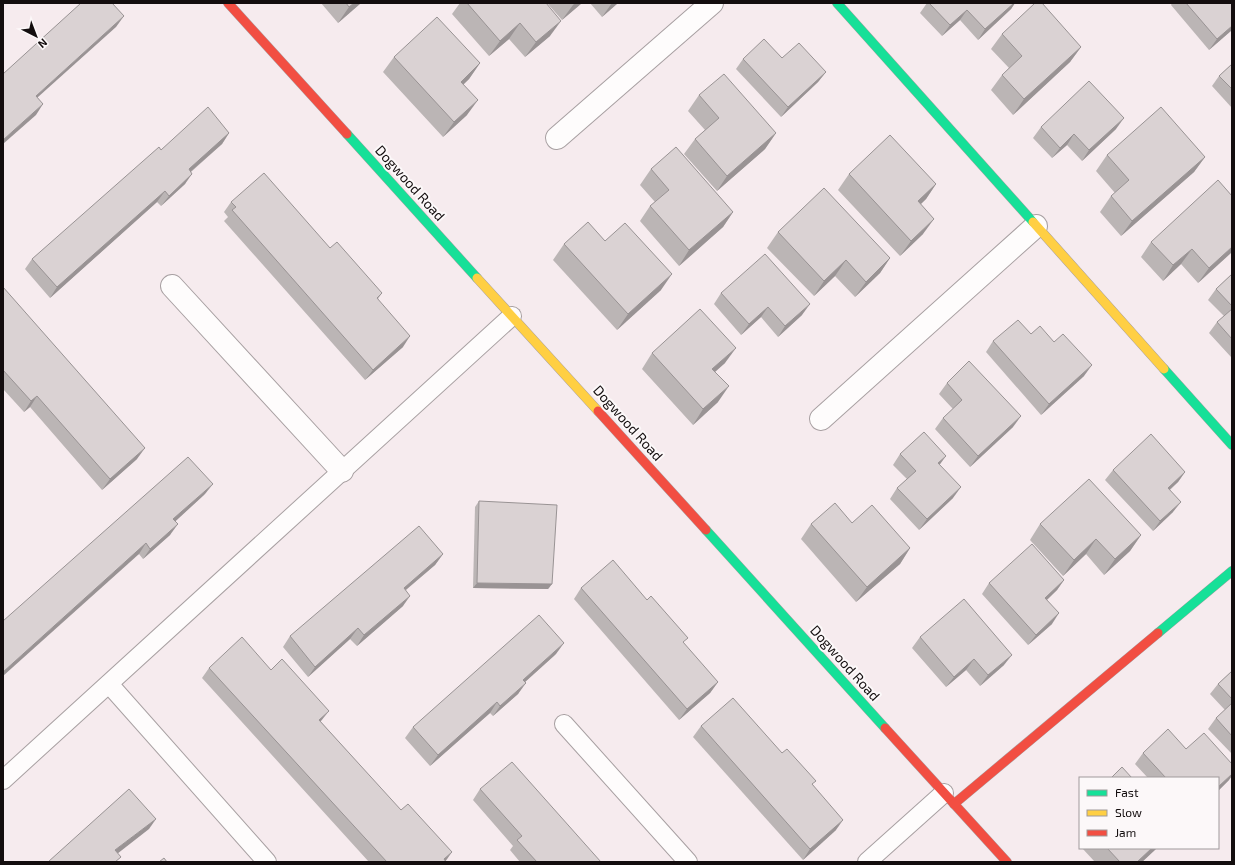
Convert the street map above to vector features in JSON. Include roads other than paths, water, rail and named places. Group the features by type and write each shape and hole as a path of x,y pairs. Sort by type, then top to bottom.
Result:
{"street":[{"name":"Dogwood Road","path":"228,3 1006,862"},
{"path":"557,138 712,3"},
{"path":"837,3 1232,445"},
{"path":"821,419 1036,226"},
{"path":"172,286 342,471"},
{"path":"949,799 1232,571"}],"lane":[{"path":"3,780 512,316"},
{"path":"108,684 267,862"},
{"path":"564,724 688,862"},
{"path":"867,862 949,799"}]}
